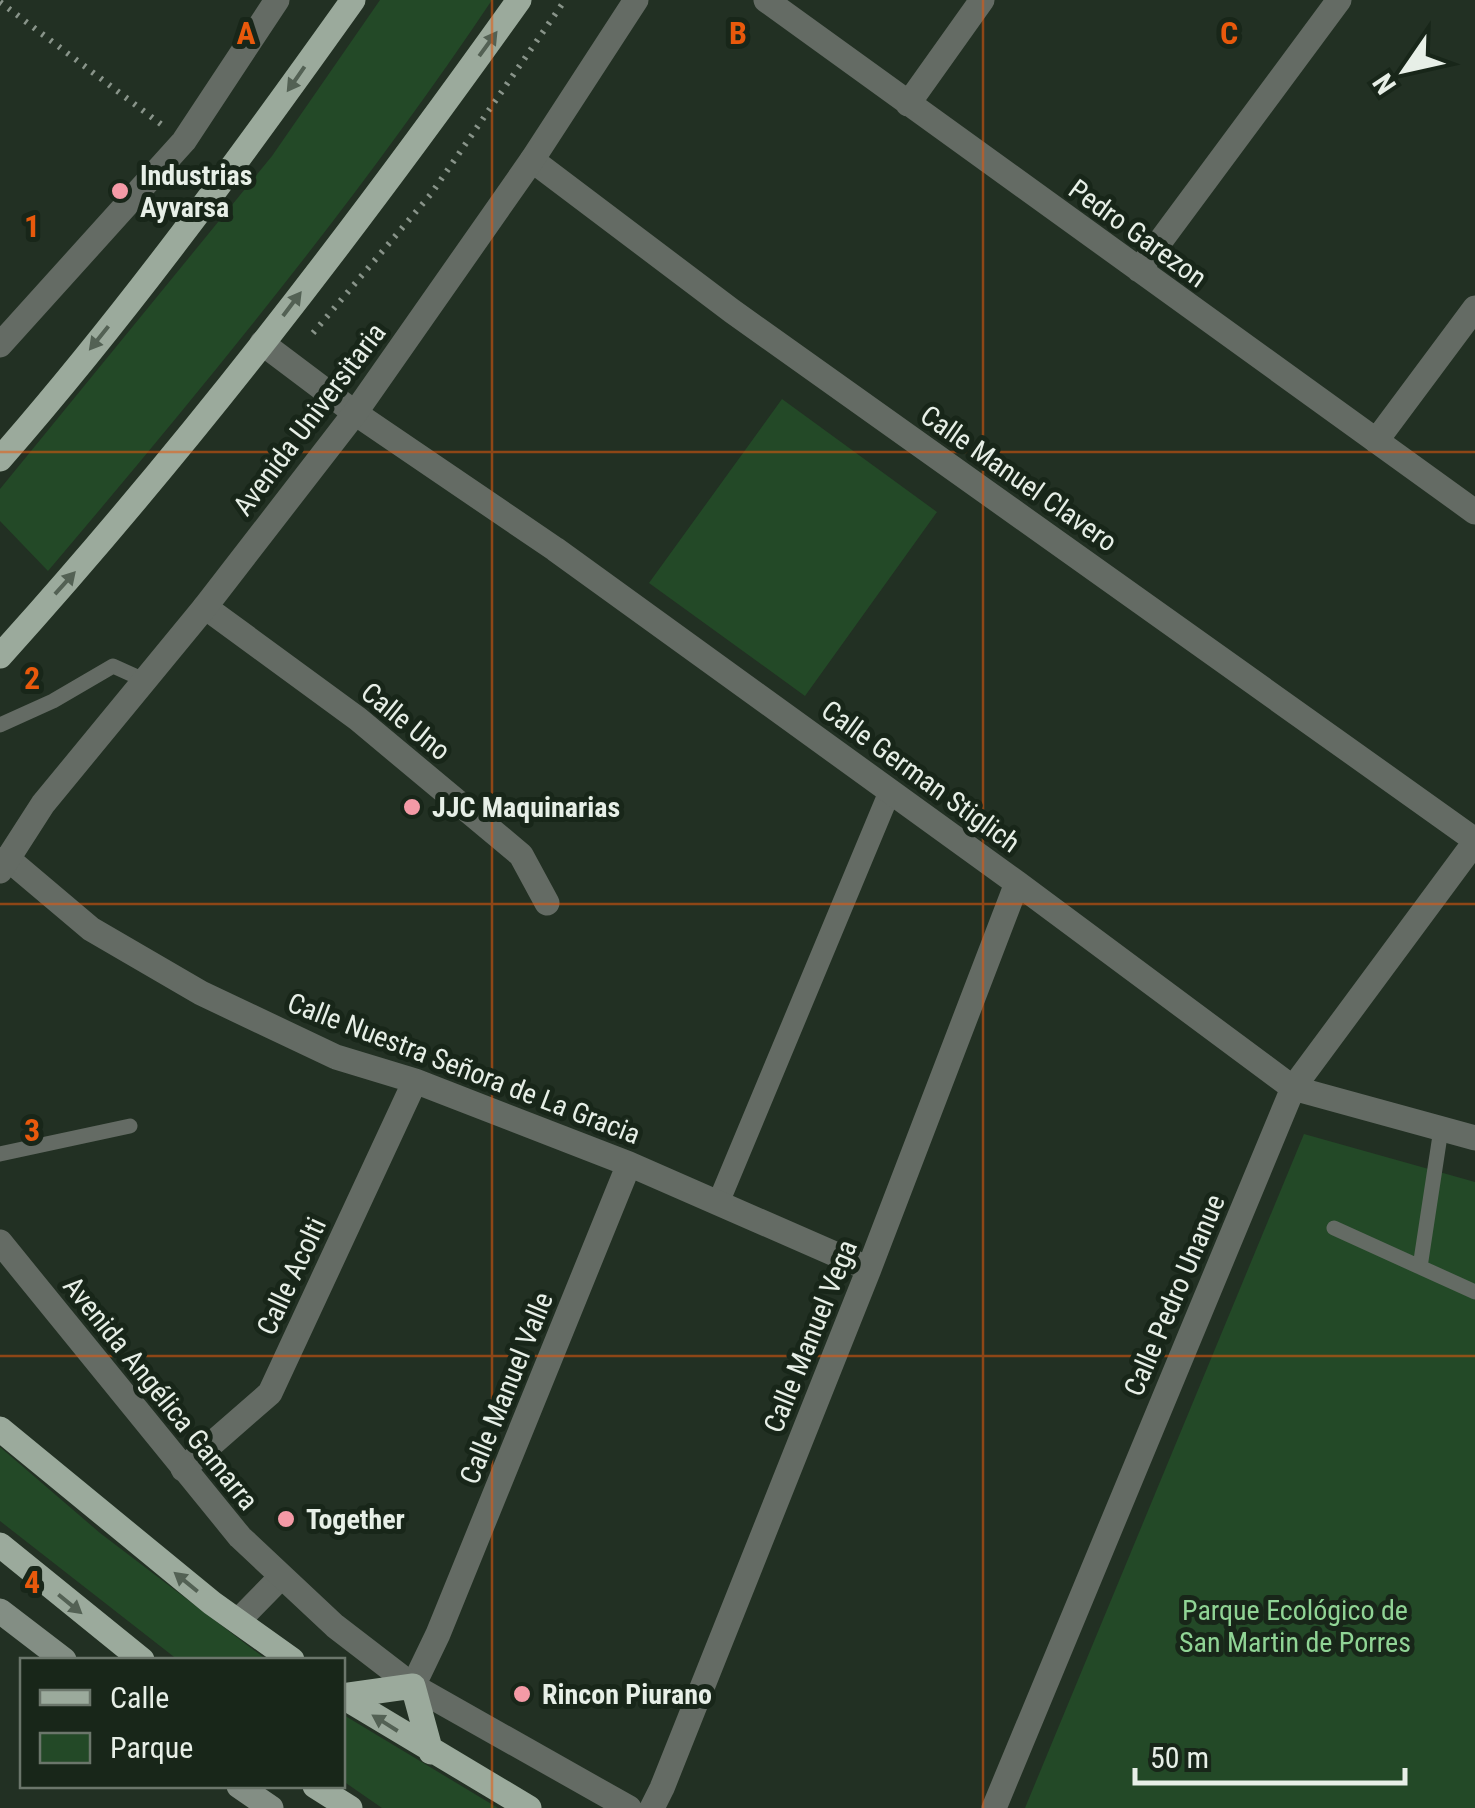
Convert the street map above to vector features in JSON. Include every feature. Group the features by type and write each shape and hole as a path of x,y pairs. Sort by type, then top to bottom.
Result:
{"main road":[{"path":"0,459 132,298 268,120 353,0"},
{"path":"0,656 139,500 446,103 519,0"},
{"path":"1,1428 238,1621 289,1658"},
{"path":"0,1546 140,1658"},
{"path":"0,1611 61,1658"},
{"path":"345,1696 412,1686 431,1752"},
{"path":"345,1698 529,1808"},
{"path":"242,1788 271,1808"},
{"path":"318,1788 350,1808"}],"street":[{"path":"0,346 184,141 277,0"},
{"name":"Avenida Universitaria","path":"3,864 43,804 205,607 355,413 532,160 636,0"},
{"name":"Pedro Garezon","path":"766,0 1475,512"},
{"path":"908,104 982,0"},
{"path":"1139,270 1338,0"},
{"name":"Calle Manuel Clavero","path":"532,160 732,311 1475,841"},
{"path":"1376,441 1475,308"},
{"name":"Calle German Stiglich","path":"262,343 355,413 556,548 1293,1088 1475,1138"},
{"name":"Calle Uno","path":"205,607 358,719 522,855 547,903"},
{"path":"719,1202 890,791"},
{"name":"Calle Pedro Unanue","path":"994,1808 1293,1088 1475,841"},
{"name":"Calle Nuestra Señora de La Gracia","path":"3,864 90,929 201,993 336,1056 415,1081 629,1164 869,1269"},
{"name":"Calle Manuel Vega","path":"652,1808 869,1269 1018,883"},
{"name":"Calle Acolti","path":"183,1469 270,1393 415,1081"},
{"name":"Calle Manuel Valle","path":"412,1686 438,1634 629,1164"},
{"name":"Avenida Angélica Gamarra","path":"0,1242 240,1537 335,1626 412,1686 630,1808"},
{"path":"238,1621 282,1577"}],"lane":[{"path":"0,726 54,701 112,666 144,680"},
{"path":"0,1154 130,1126"},
{"path":"1420,1267 1441,1129"},
{"path":"1334,1228 1475,1292"}],"path":[{"path":"0,2 184,141"}],"green space":[{"path":"380,0 492,0 334,220 48,571 0,521 0,489 272,156"},
{"path":"782,399 937,512 805,696 649,583"},
{"name":"Parque Ecológico de San Martin de Porres","path":"1304,1134 1475,1182 1475,1808 1025,1808"},
{"path":"0,1447 100,1533 264,1658 175,1658 0,1521"},
{"path":"345,1716 498,1808 382,1808 345,1782"}],"place":[{"name":"Industrias Ayvarsa","path":"120,191"},
{"name":"JJC Maquinarias","path":"412,807"},
{"name":"Together","path":"286,1519"},
{"name":"Rincon Piurano","path":"522,1694"}]}
